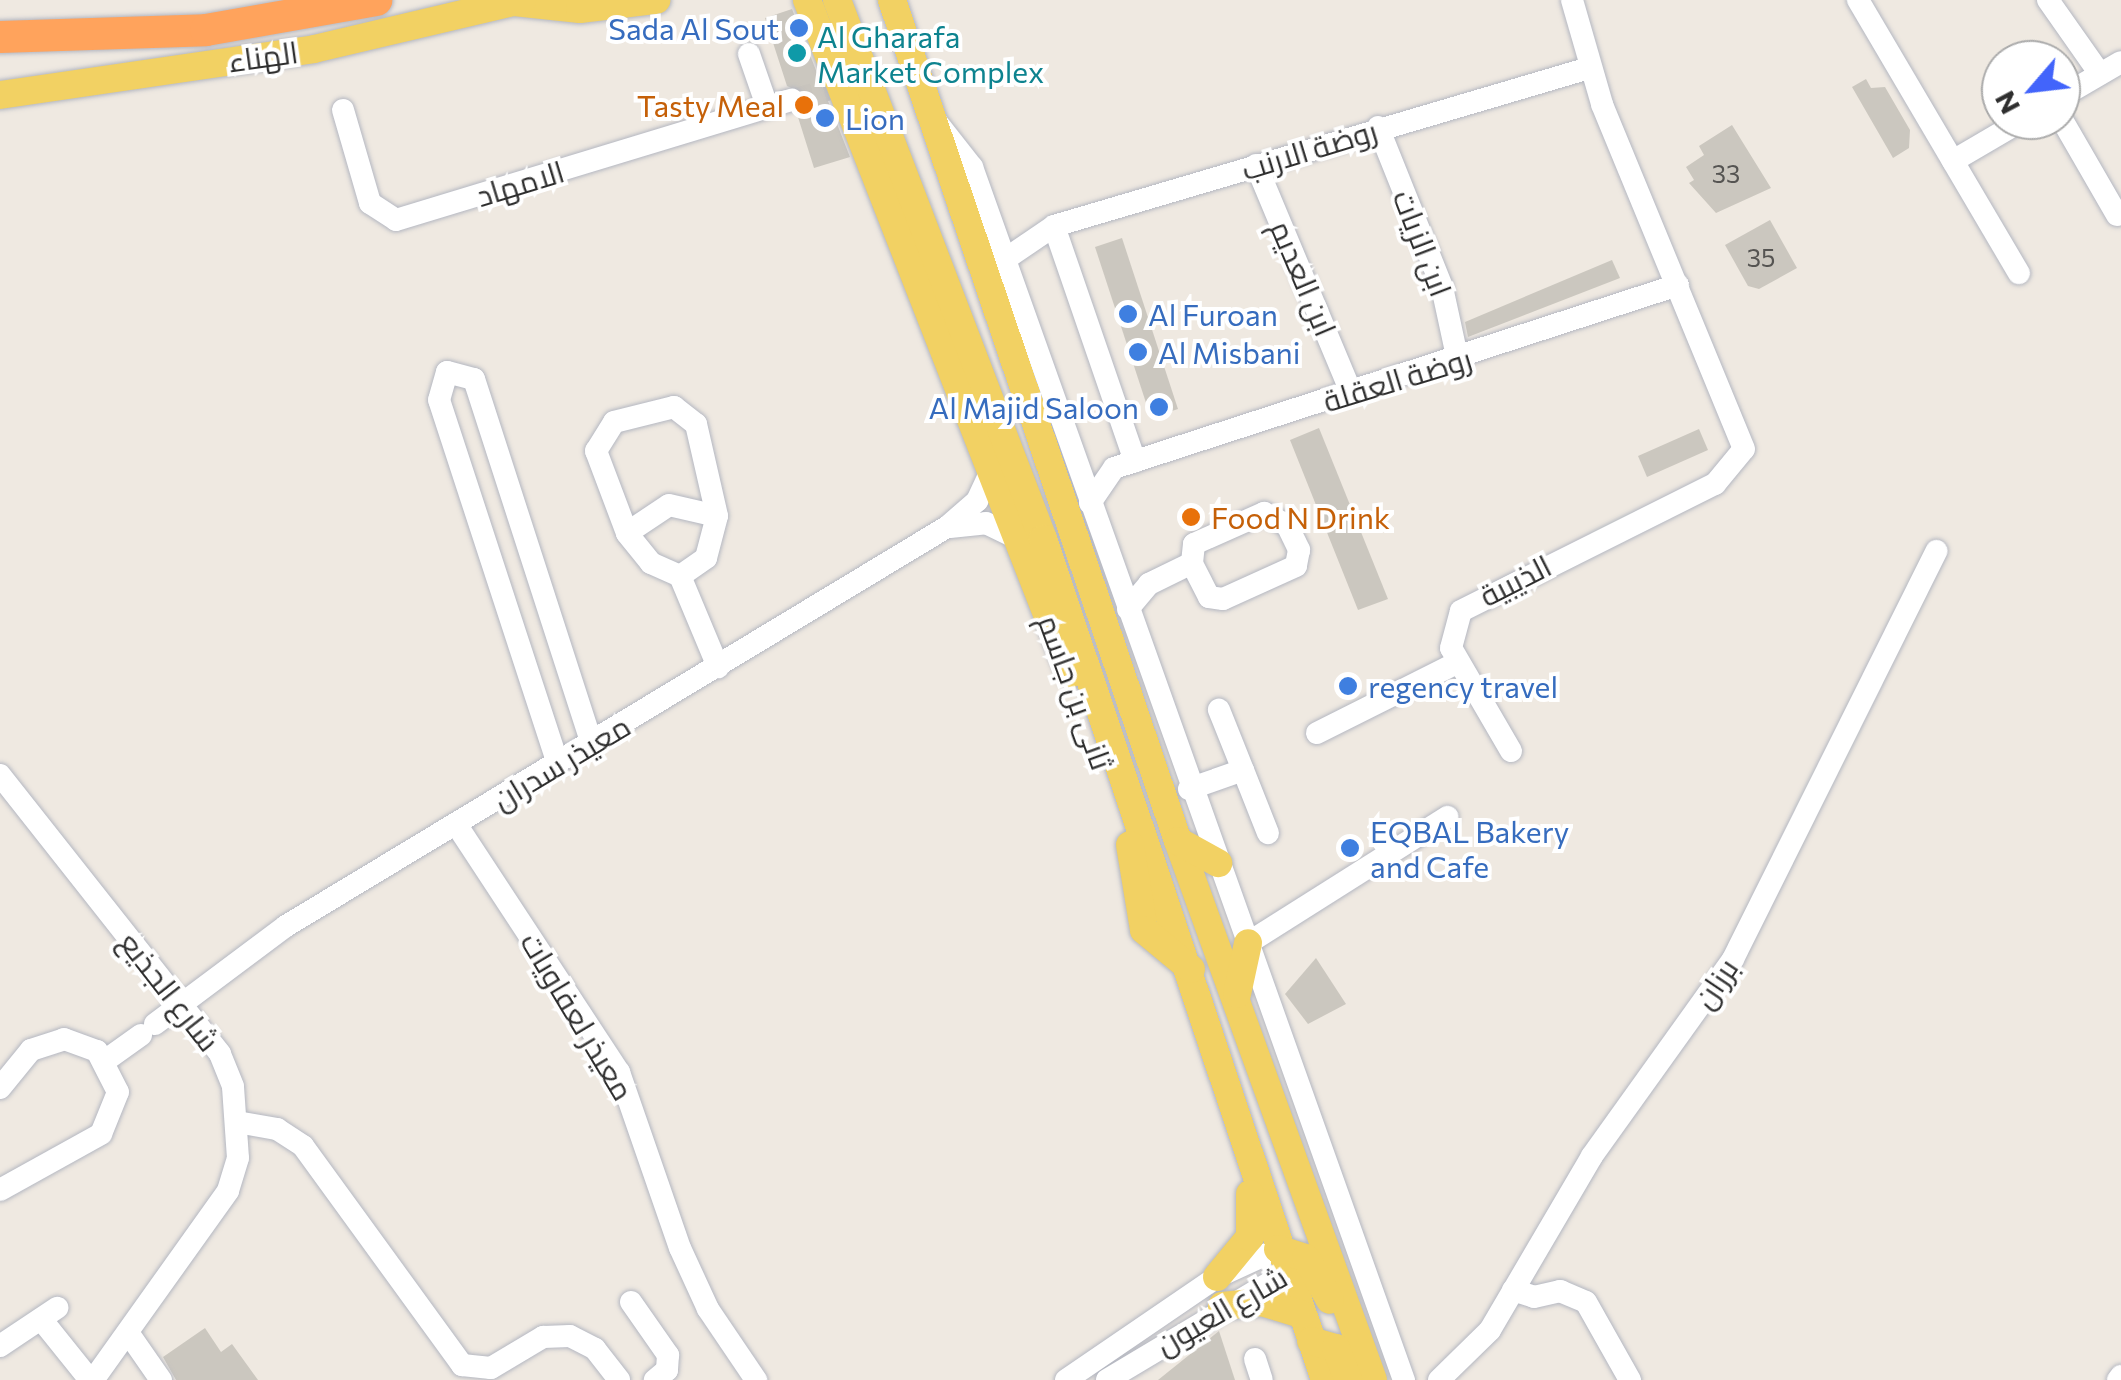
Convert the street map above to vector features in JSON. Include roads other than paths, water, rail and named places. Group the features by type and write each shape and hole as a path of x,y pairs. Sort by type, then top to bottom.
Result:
{"highway":[{"path":"6,40 206,30 376,0"}],"main road":[{"name":"الهناء","path":"0,95 314,49 518,1 580,9 656,0"},
{"name":"ثانى بن جاسم","path":"892,0 1178,841 1301,1166 1373,1380"},
{"name":"ثانى بن جاسم","path":"825,8 837,87 994,465 1138,866 1144,930 1191,969"},
{"path":"825,8 1037,524 1191,969 1241,1134 1290,1260 1306,1328 1325,1380"},
{"path":"1178,841 1218,863"},
{"path":"1236,996 1248,944"},
{"path":"1209,1023 1255,1218 1242,1252 1217,1277"},
{"path":"1241,1134 1276,1180 1289,1180 1301,1166"},
{"path":"1290,1260 1324,1283 1358,1380"},
{"path":"1222,1306 1262,1302 1336,1348 1348,1380"}],"street":[{"path":"1572,0 1588,68 1678,285"},
{"path":"1858,0 2020,273"},
{"path":"2048,0 2111,68 2081,85"},
{"path":"749,54 767,106"},
{"name":"روضة الارنب","path":"1004,260 1031,236 1054,226 1378,127 1588,68"},
{"name":"الامهاد","path":"342,110 370,203 396,220 792,100"},
{"name":"ثانى بن جاسم","path":"935,120 967,156 1189,789 1404,1380"},
{"name":"ابن الزيات","path":"1378,127 1446,299 1458,361"},
{"path":"1953,161 1988,140"},
{"path":"2074,140 2117,214"},
{"name":"ابن العديم","path":"1256,165 1352,392"},
{"path":"1054,226 1124,465"},
{"path":"994,231 1031,236"},
{"name":"روضة العقلة","path":"1124,465 1458,361 1678,285"},
{"name":"الذيبية","path":"1457,664 1451,629 1474,598 1715,484 1740,462 1742,435 1678,285"},
{"path":"558,764 436,390 446,372 474,379 592,744"},
{"path":"680,576 706,558 716,516 696,424 686,412 662,409 614,422 598,440 597,464 627,532 651,563 680,576 718,667"},
{"path":"1070,448 1124,465"},
{"name":"معيذر سدران","path":"106,1060 286,926 947,528 976,501 994,465"},
{"path":"1090,503 1124,465"},
{"path":"627,532 670,505 716,516"},
{"path":"1128,609 1163,575 1192,562 1201,539 1264,513 1281,517 1299,550 1296,566 1223,599 1209,596 1192,562"},
{"path":"947,528 986,523 1021,540"},
{"path":"490,554 527,542"},
{"name":"برزان","path":"1439,1380 1490,1330 1602,1142 1733,960 1936,551"},
{"path":"1113,568 1163,575"},
{"path":"528,671 565,660"},
{"path":"1317,733 1457,664 1511,751"},
{"path":"1219,710 1268,833"},
{"path":"1189,789 1243,770"},
{"name":"شارع الجذيع","path":"0,776 226,1065 238,1122 228,1191 129,1334 92,1380"},
{"path":"1248,944 1447,818"},
{"name":"معيذر لعفاويات","path":"456,824 619,1072 680,1248 708,1309 756,1380"},
{"path":"0,1088 31,1050 53,1040 87,1044 106,1060 118,1092 109,1125 0,1190"},
{"path":"238,1122 277,1129 313,1157 462,1365 491,1368 542,1338 570,1336 595,1349 619,1380"},
{"name":"شارع العيون","path":"1107,1380 1290,1260 1322,1229"},
{"name":"شارع العيون","path":"1066,1380 1217,1277 1290,1260"},
{"path":"1513,1290 1534,1297 1560,1291 1586,1302 1630,1380"},
{"path":"631,1302 670,1360 655,1380"},
{"path":"0,1346 49,1314 92,1380"},
{"path":"129,1334 161,1380"}],"tunnel":[{"path":"792,100 830,89"}],"place":[{"name":"Sada Al Sout","path":"799,28"},
{"name":"Al Gharafa Market Complex","path":"797,53"},
{"name":"Tasty Meal","path":"804,105"},
{"name":"Lion","path":"825,118"},
{"name":"Al Furoan","path":"1128,314"},
{"name":"Al Misbani","path":"1138,352"},
{"name":"Al Majid Saloon","path":"1159,407"},
{"name":"Food N Drink","path":"1191,517"},
{"name":"regency travel","path":"1348,686"},
{"name":"EQBAL Bakery and Cafe","path":"1350,848"}]}
